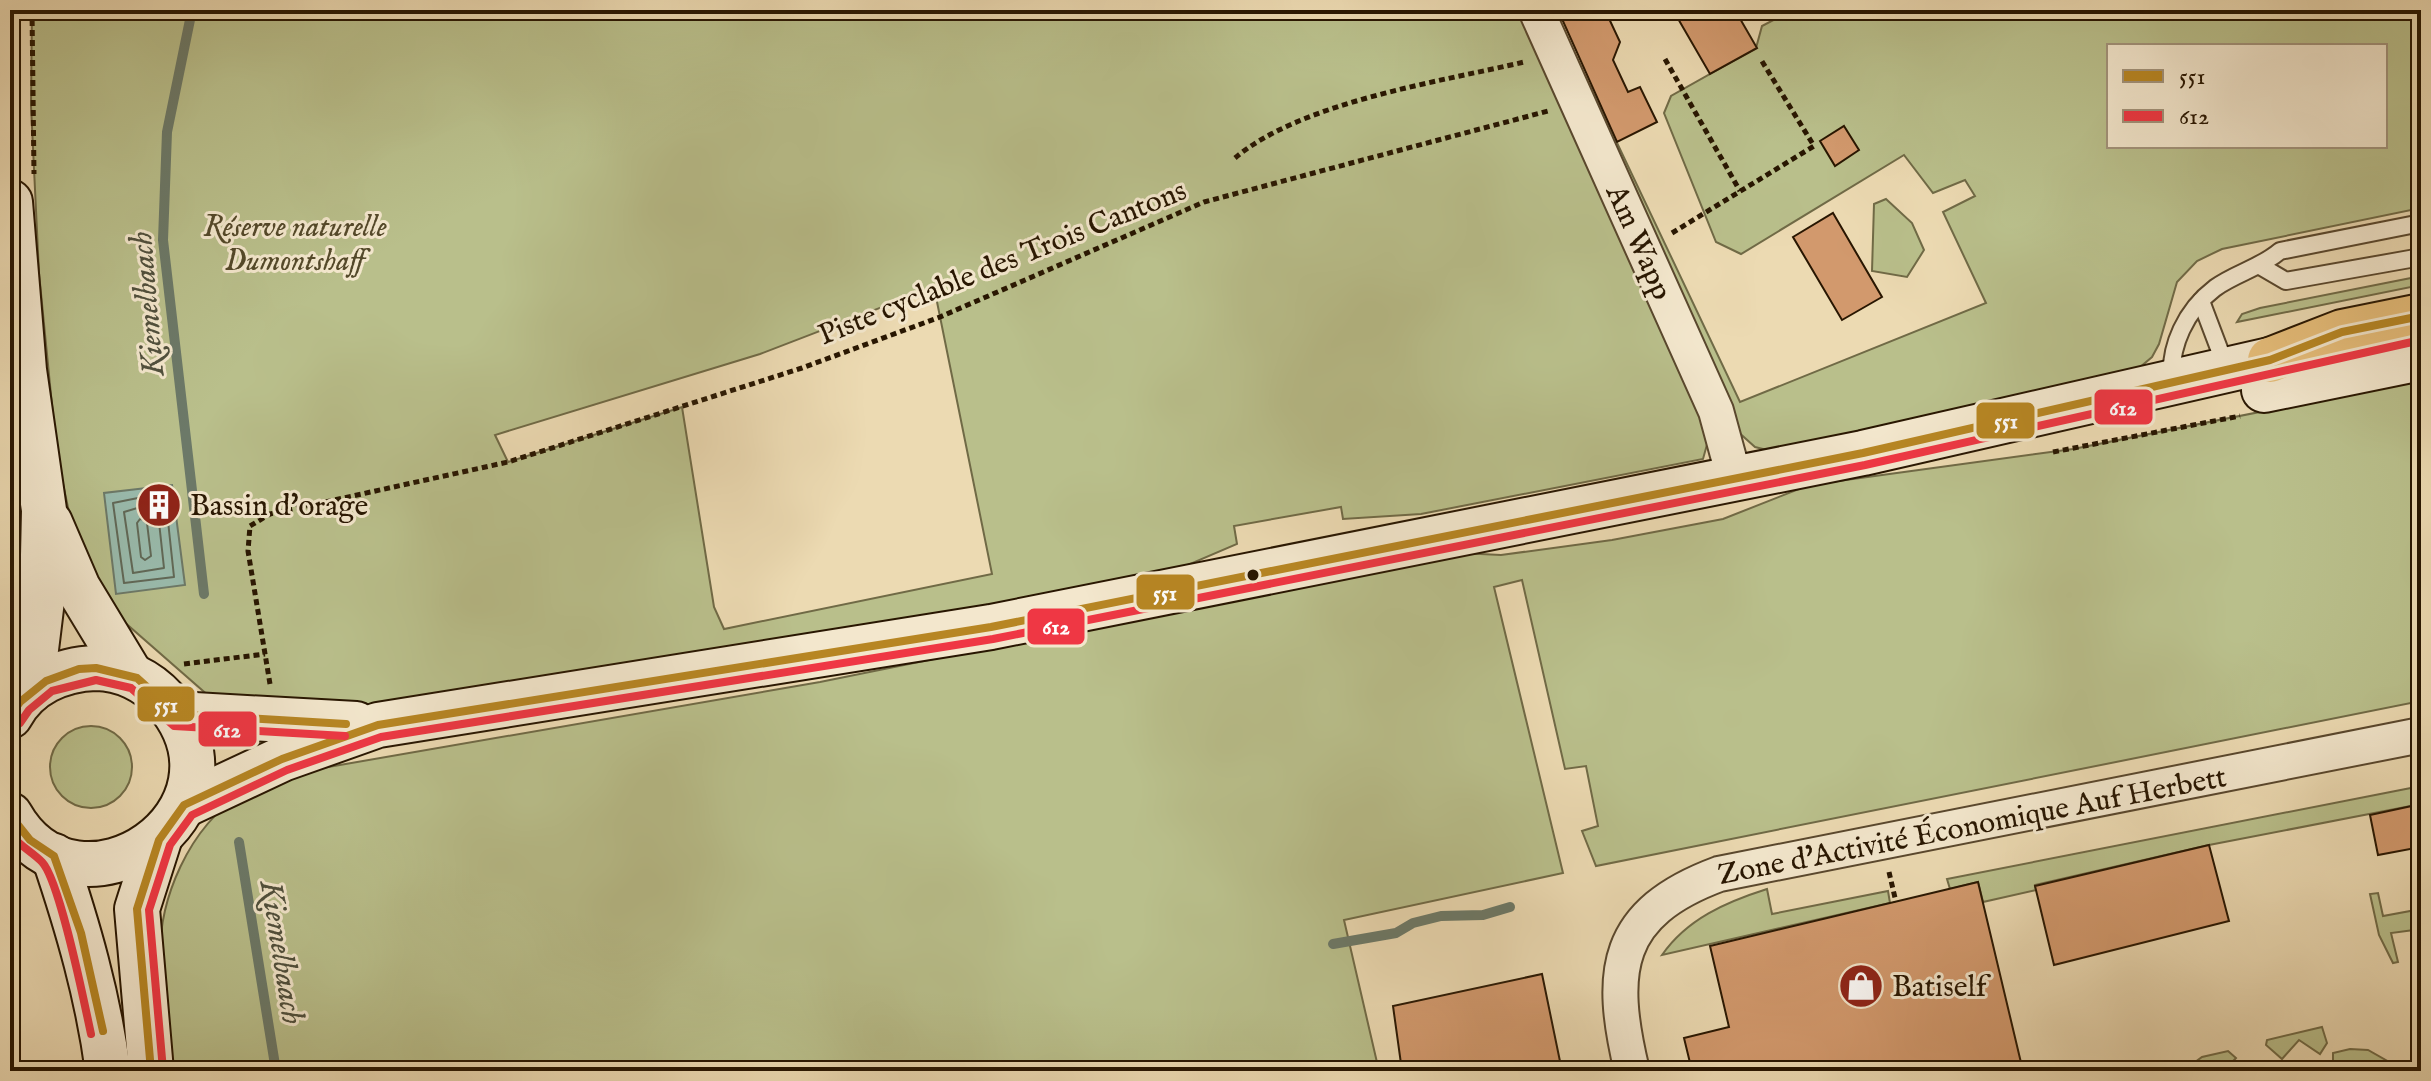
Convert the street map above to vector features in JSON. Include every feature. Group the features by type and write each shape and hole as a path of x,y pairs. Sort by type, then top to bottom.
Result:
{"highway":[{"path":"2270,360 2342,332 2421,316"}],"main road":[{"path":"10,224 24,370 44,510 42,600 20,703"},
{"path":"1863,453 2172,381 2421,328"},
{"path":"184,805 282,759 378,725 991,627 1734,477 1863,453 2175,408 2421,358"},
{"path":"44,510 78,588 130,674"},
{"path":"20,703 53,676 78,669 104,668 130,674 157,690 177,714 190,743 192,774 184,805 159,840 137,909 151,1071"},
{"path":"177,714 378,725"},
{"path":"11,818 30,840 54,856 81,863 109,863 136,855 159,840"},
{"path":"54,856 81,933 102,1021 108,1071"}],"street":[{"name":"Am Wapp","path":"1536,10 1716,411 1734,477"},
{"name":"Zone d'Activité Économique Auf Herbett","path":"1632,1071 1619,1011 1620,973 1631,936 1655,909 1685,887 1719,874 2421,735"}],"lane":[{"path":"2172,381 2170,362 2175,341 2201,301 2216,287 2262,267 2280,251 2421,223"},
{"path":"2262,267 2286,281 2421,257"},
{"path":"2201,301 2227,370"}],"path":[{"path":"1235,158 1258,138 1307,118 1391,93 1556,54"},
{"path":"1643,250 1814,146 1760,58"},
{"path":"1665,59 1740,191"},
{"name":"Piste cyclable des Trois Cantons","path":"448,475 508,462 802,368 940,317 1204,202 1578,103"},
{"path":"177,661 188,666 265,654"}],"green space":[{"name":"Réserve naturelle Dumontshaff","path":"32,10 1554,10 1740,402 1986,303 1943,212 1975,196 1965,180 1933,193 1904,155 1741,254 1716,242 1664,113 1671,96 1756,48 1762,26 1793,10 2421,10 2421,208 2222,249 2197,261 2177,282 2159,344 2152,357 2133,373 1771,451 1755,447 1716,412 1703,459 1421,514 1343,519 1341,507 1234,526 1237,544 1092,606 378,725 210,697 122,620 80,547 69,512 57,456 39,273 31,106","holes":["934,287 992,574 724,629 714,607 682,407 508,462 495,435 760,354"]},
{"path":"1886,199 1912,223 1924,250 1907,277 1872,271 1874,204"},
{"path":"2421,276 2421,285 2237,322 2242,314 2260,308"},
{"path":"2421,380 2421,701 1596,866 1582,831 1598,826 1586,766 1565,769 1522,580 1494,587 1563,873 1344,920 1379,1071 172,1071 160,961 161,937 171,890 192,845 224,807 252,788 282,775 820,682 1460,553 1501,555 1612,540 1723,519 1809,485 2073,449"},
{"path":"91,726 107,729 120,738 129,751 132,767 129,783 120,796 107,805 91,808 75,805 62,796 53,783 50,767 53,751 62,738 75,729"},
{"path":"2421,786 2421,804 2209,845 2035,885 2036,890 1983,902 1978,882 1950,889 1947,879"},
{"path":"1767,889 1772,914 1888,891 1890,903 1662,955 1683,931 1708,913"},
{"path":"2378,893 2383,916 2421,909 2421,929 2391,933 2398,962 2393,963 2379,935 2370,894"},
{"path":"2322,1027 2327,1043 2320,1054 2299,1040 2282,1059 2266,1045 2267,1040"},
{"path":"2350,1049 2368,1050 2405,1071 2345,1071 2333,1063 2333,1053"},
{"path":"2228,1051 2236,1058 2224,1071 2183,1071 2202,1057"}],"water":[{"path":"172,485 185,585 116,594 104,493"}],"building":[{"path":"1558,10 1605,10 1620,42 1613,60 1628,92 1640,87 1657,122 1617,142"},
{"path":"1673,10 1735,10 1757,48 1710,74"},
{"path":"1844,126 1859,150 1835,166 1820,141"},
{"path":"1833,213 1882,297 1842,320 1793,237"},
{"name":"Bassin d'orage","path":"170,489 174,518 148,522 144,492"},
{"path":"2421,804 2421,847 2378,855 2370,815"},
{"path":"2209,845 2229,921 2054,965 2035,886"},
{"name":"Batiself","path":"1978,882 2023,1071 1692,1071 1684,1038 1729,1027 1710,946"},
{"path":"1542,974 1562,1071 1402,1071 1393,1006"}],"waterway":[{"name":"Kiemelbaach","path":"192,10 167,132 163,240 204,594"},
{"name":"Kiemelbaach","path":"239,842 276,1071"},
{"path":"1333,944 1396,933 1413,923 1441,916 1483,915 1510,907"}],"transit line":[{"name":"551","path":"151,1071 137,909 159,840 184,805 282,759 378,725 991,627 1863,453 2270,360 2342,332 2421,316"},
{"name":"612","path":"163,1070 149,910 170,845 192,815 287,770 381,737 993,639 1865,465 2421,340"},
{"name":"551","path":"10,716 20,702 46,681 79,669 96,668 137,678 177,714 346,724"},
{"name":"612","path":"20,723 29,710 52,691 96,680 131,688 174,726 345,736"},
{"name":"551","path":"10,815 30,840 54,856 81,933 103,1031"},
{"name":"612","path":"10,834 42,862 49,874 71,943 91,1034"}],"place":[{"name":"Bassin d'orage","path":"159,505"},
{"name":"Batiself","path":"1861,986"}]}
